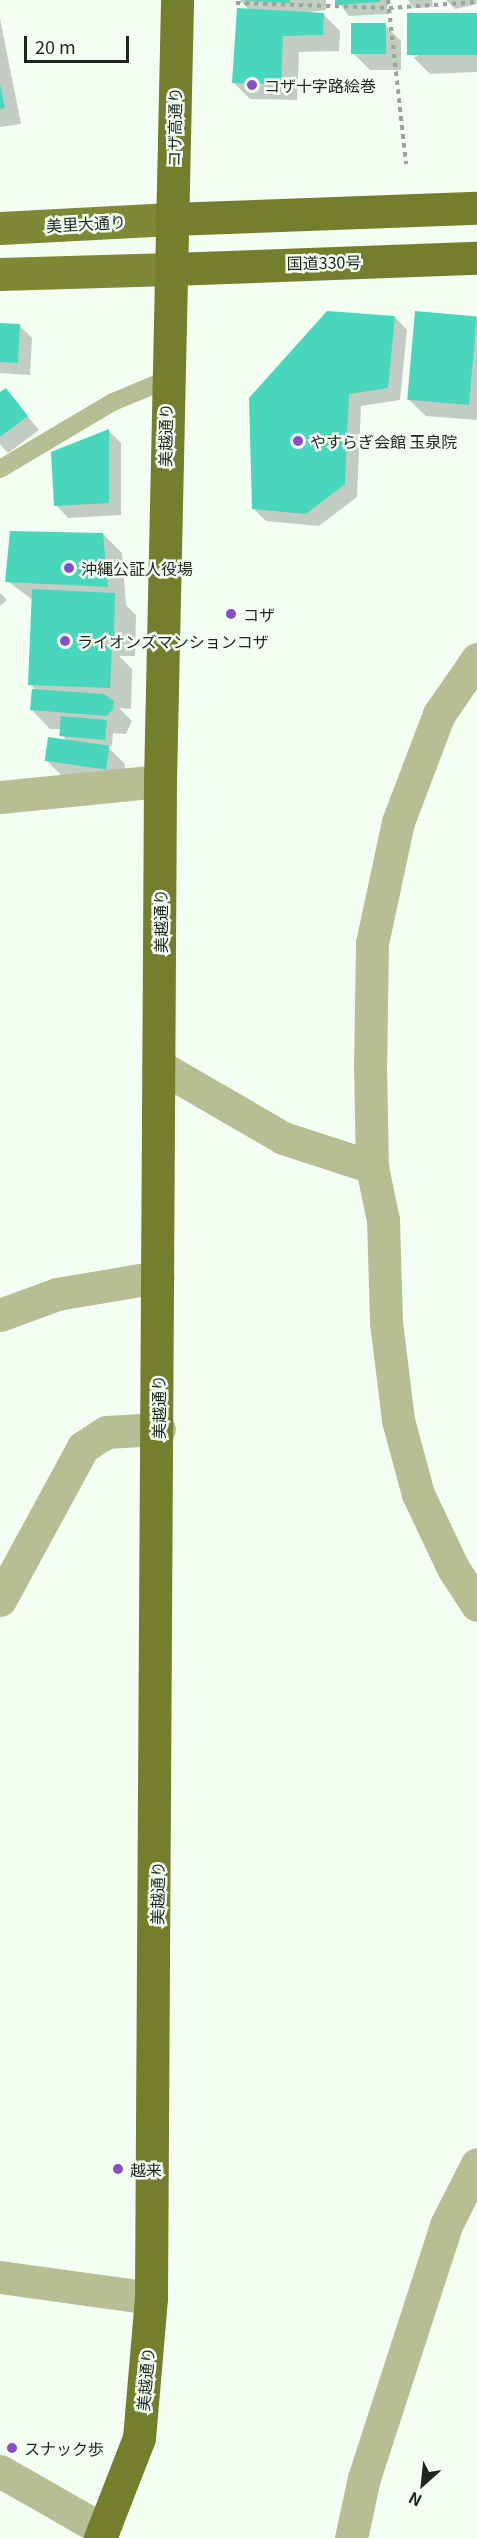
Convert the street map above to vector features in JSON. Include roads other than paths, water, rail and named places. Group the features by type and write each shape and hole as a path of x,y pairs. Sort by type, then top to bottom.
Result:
{"highway":[{"name":"コザ高通り","path":"171,269 177,0"},
{"path":"171,219 477,208"},
{"name":"国道330号","path":"171,269 477,258"},
{"name":"美越通り","path":"102,2534 139,2438 152,2298 159,1429 160,781 166,380 171,269"}],"main road":[{"name":"美里大通り","path":"0,228 171,219"},
{"path":"0,274 171,269"}],"street":[{"path":"477,659 439,714 402,811 372,944 372,1167 383,1220 386,1322 399,1420 418,1494 453,1569 477,1605"},
{"path":"0,797 160,781"},
{"path":"159,1066 283,1138 372,1167"},
{"path":"0,1315 57,1294 158,1277"},
{"path":"0,1600 83,1447 106,1432 159,1429"},
{"path":"351,2538 364,2478 446,2225 477,2164"},
{"path":"0,2277 152,2298"},
{"path":"0,2471 102,2534"}],"lane":[{"path":"0,469 113,402 166,380"}],"place":[{"name":"コザ十字路絵巻","path":"252,85"},
{"name":"やすらぎ会館 玉泉院","path":"298,441"},
{"name":"沖縄公証人役場","path":"69,568"},
{"name":"コザ","path":"231,614"},
{"name":"ライオンズマンションコザ","path":"65,641"},
{"name":"越来","path":"118,2169"},
{"name":"スナック歩","path":"12,2448"}]}
